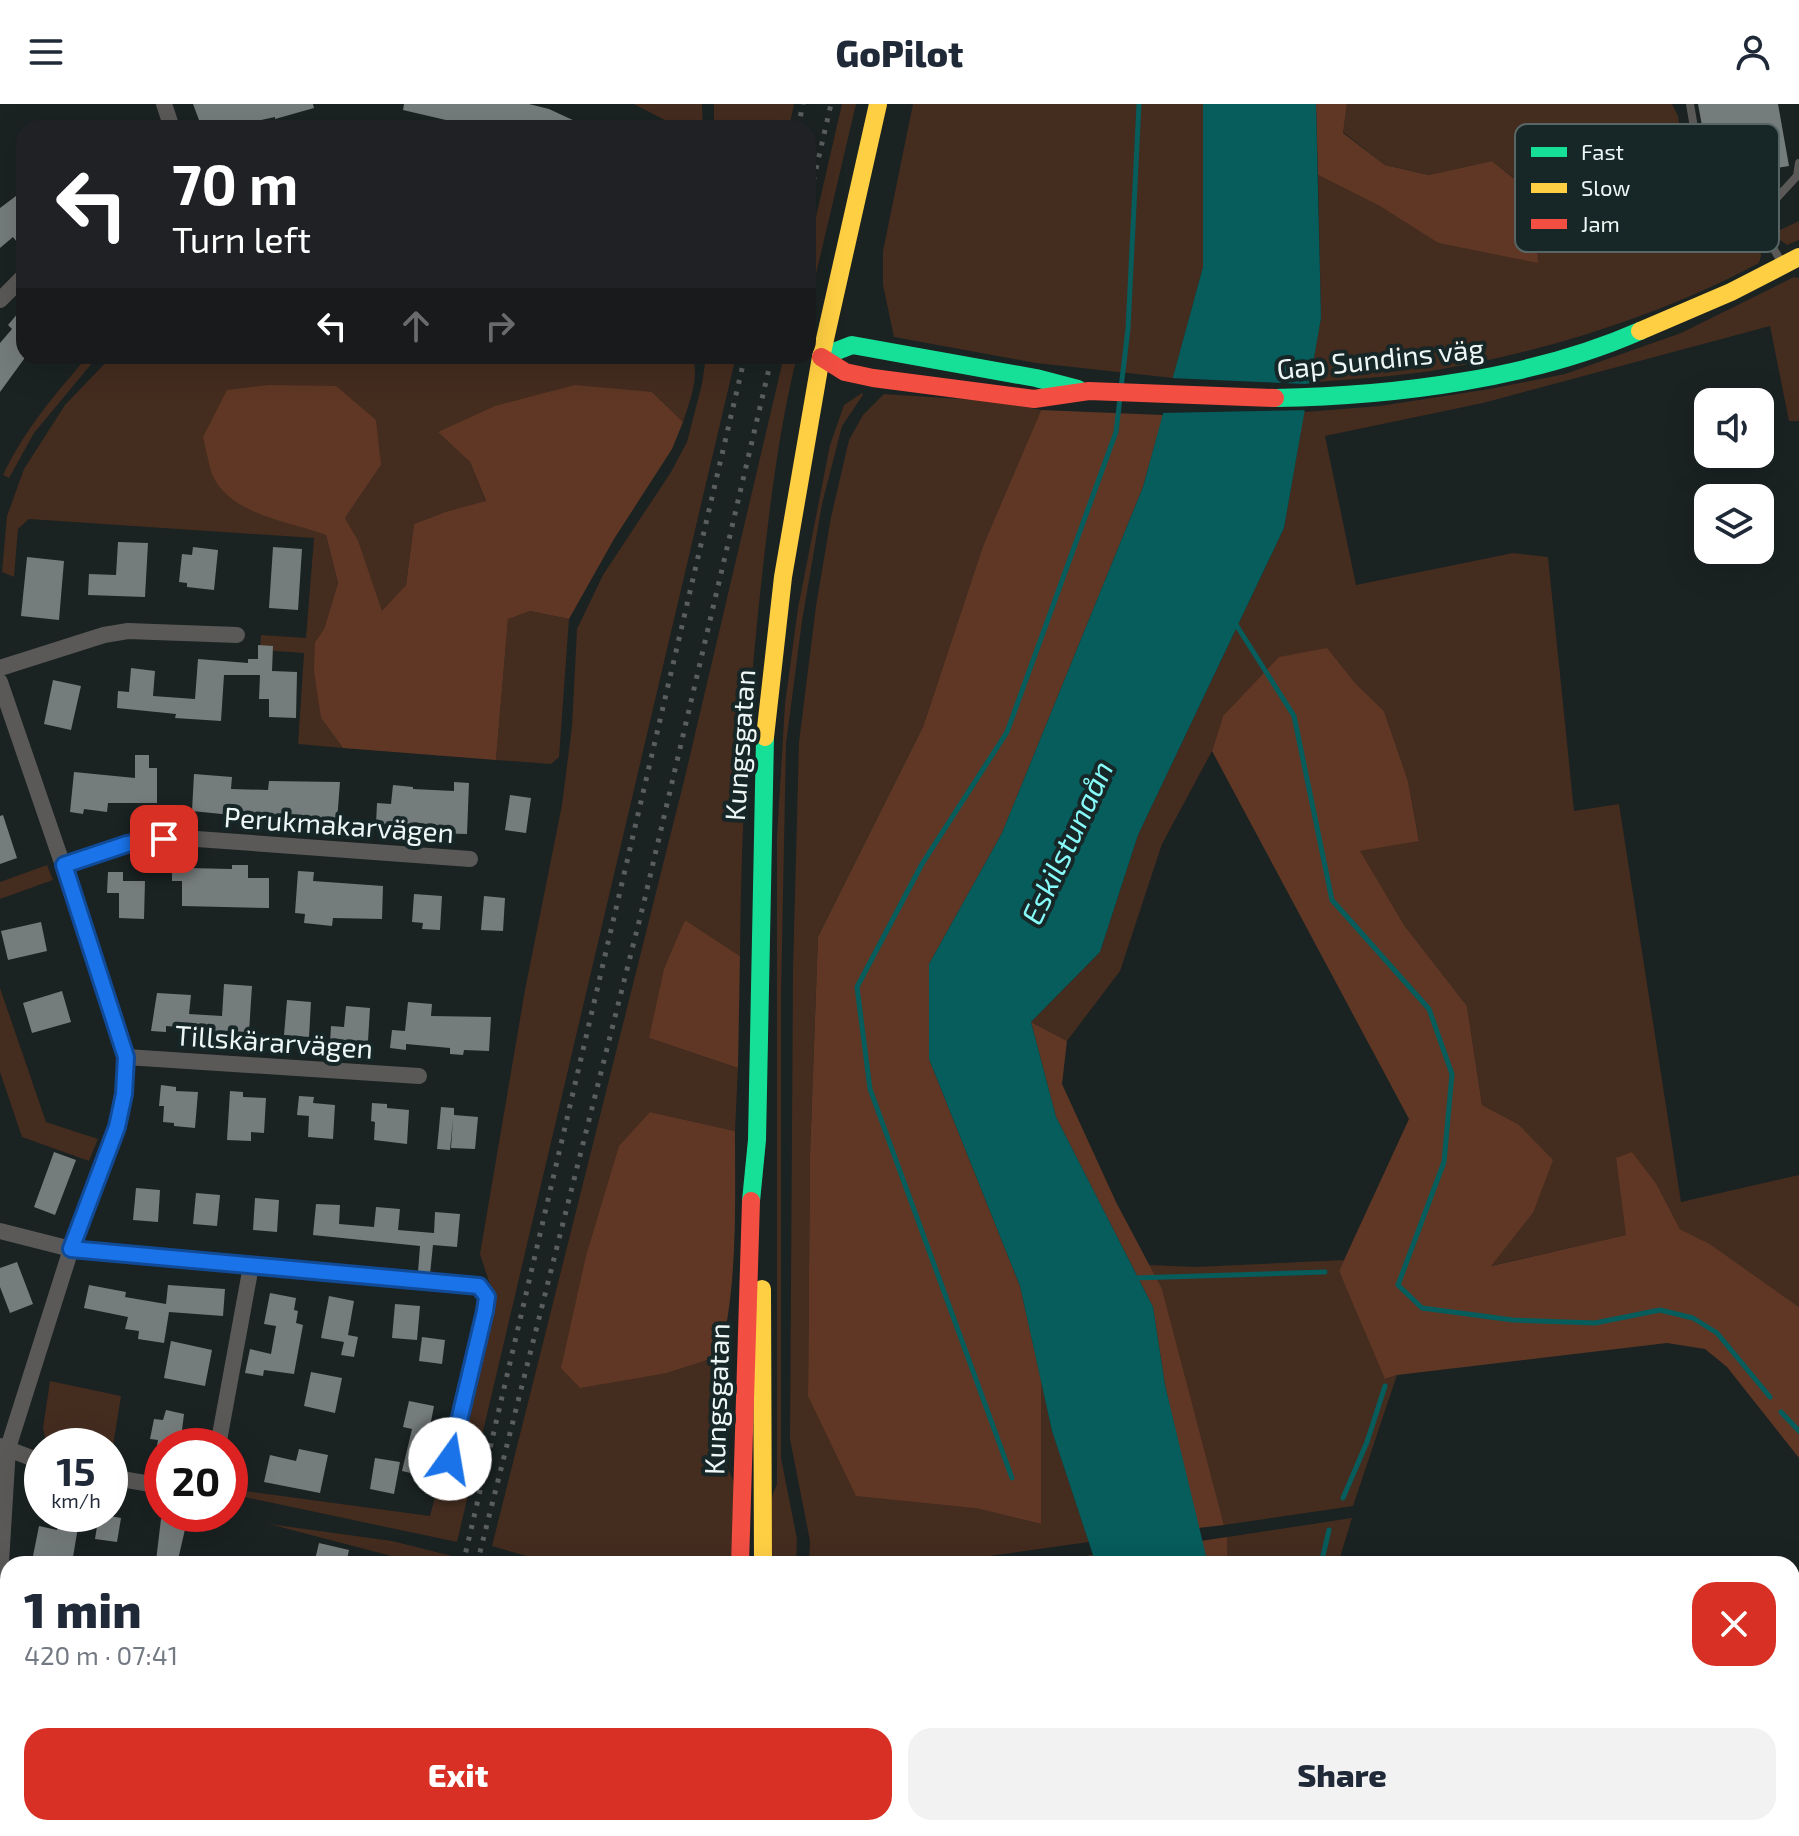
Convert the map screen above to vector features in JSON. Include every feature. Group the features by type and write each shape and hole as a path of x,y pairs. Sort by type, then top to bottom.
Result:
{"main road":[{"name":"Kungsgatan","path":"740,1556 751,1202 757,1140 765,723 783,577 821,357 878,104"},
{"name":"Gap Sundins väg","path":"821,357 852,345 1036,378 1089,391 1253,399 1339,397 1452,383 1566,357 1657,325 1791,262"},
{"name":"Gap Sundins väg","path":"821,357 845,372 873,378 1034,399 1089,391"},
{"name":"Kungsgatan","path":"757,1140 762,1202 763,1556"}],"street":[{"path":"0,300 16,284"},
{"path":"0,668 104,635 128,631 237,635"},
{"path":"0,682 126,1057 124,1094 117,1127 71,1249 4,1447 1,1556"},
{"name":"Perukmakarvägen","path":"64,865 127,844 183,838 470,859"},
{"name":"Tillskärarvägen","path":"126,1057 419,1076"},
{"path":"0,1231 71,1249 406,1278"},
{"path":"221,1428 251,1266"},
{"path":"4,1447 24,1455"}],"lane":[{"path":"1690,104 1693,124"},
{"path":"1779,195 1797,176 1799,163"},
{"path":"406,1278 453,1285 467,1283 479,1286 487,1297 443,1489"}],"shaded area":[{"path":"634,104 702,104 703,120 665,120"},
{"path":"714,104 794,104 791,120 714,120"},
{"path":"842,104 856,104 816,274 816,216"},
{"path":"913,104 1203,104 1203,267 1173,378 1036,363 894,337 883,285 883,251"},
{"path":"1316,104 1347,104 1343,133 1385,165 1429,175 1492,161 1515,179 1515,252 1538,252 1538,263 1438,243 1380,206 1318,175"},
{"path":"1347,104 1672,104 1679,124 1515,124 1515,179 1492,161 1430,175 1385,165 1343,132"},
{"path":"1318,175 1381,206 1438,243 1538,262 1538,252 1761,252 1761,256 1759,263 1682,300 1557,343 1431,371 1309,383 1321,318"},
{"path":"1799,221 1799,240 1787,245 1779,239 1779,231"},
{"path":"1794,277 1799,278 1799,421 1789,421 1770,326 1483,403 1325,436 1356,585 1513,553 1548,557 1574,811 1619,804 1681,1202 1799,1175 1799,1307 1710,1244 1680,1229 1657,1185 1616,1158 1627,1235 1490,1266 1533,1213 1518,1124 1482,1105 1467,1006 1404,925 1359,851 1419,840 1408,781 1384,711 1354,682 1223,716 1212,751 1162,844 1120,971 1067,1041 1031,1022 1100,952 1138,835 1284,528 1304,412 1380,406 1565,374 1681,333"},
{"path":"81,364 91,364 34,433 9,478 3,475 31,427"},
{"path":"104,364 694,364 695,377 683,422 652,392 439,432 470,462 486,502 445,512 414,524 406,585 382,612 358,540 345,518 381,465 296,524 326,535 338,583 324,629 315,642 321,718 343,748 298,744 304,653 260,650 261,635 306,638 314,538 29,519 18,529 14,577 2,572 7,516 24,469 65,405"},
{"path":"705,364 734,364 457,1542 248,1498 248,1491 430,1516 435,1497 447,1498 494,1297 480,1254 525,990 562,805 572,726 577,629 603,575 671,472 687,442"},
{"path":"782,364 795,364 769,514 753,664 746,761 740,956 685,920 649,1038 738,1068 735,1131 650,1112 667,1373 720,1356 722,1454 734,1483 731,1556 526,1556 492,1546 684,781"},
{"path":"269,385 336,386 376,420 381,465 345,518 358,540 382,611 406,585 414,524 486,501 470,462 438,432 495,406 575,385 652,392 683,422 672,449 614,539 569,619 530,611 508,619 496,760 343,748 321,718 314,671 315,642 324,629 338,583 326,535 262,515 232,499 220,488 212,474 203,437 227,390"},
{"path":"862,393 842,426 822,504 802,621 786,744 781,996 781,1458 797,1539 796,1556 772,1556 771,1499 777,1484 777,837 785,704 798,608 830,445 844,405"},
{"path":"884,394 992,401 1041,410 983,546 923,727 818,937 810,1155 808,1396 975,1508 1040,1524 1041,1380 1052,1431 1089,1542 990,1556 809,1556 810,1541 790,1439 793,969 799,742 831,517 849,440 863,415"},
{"path":"1041,410 1163,415 1143,487 1002,833 929,964 929,1059 1020,1286 1041,1380 1041,1524 975,1508 856,1496 808,1396 810,1155 818,937 923,727 983,546"},
{"path":"530,611 569,619 559,757 551,764 496,760 508,618"},
{"path":"1327,648 1354,682 1384,711 1408,781 1419,841 1360,851 1404,925 1467,1006 1482,1105 1518,1124 1553,1160 1533,1213 1491,1266 1626,1235 1616,1158 1632,1152 1657,1185 1680,1229 1710,1244 1799,1307 1799,1458 1727,1367 1705,1349 1667,1343 1397,1375 1385,1379 1339,1271 1409,1119 1212,751 1223,716 1279,657"},
{"path":"47,865 53,880 0,899 0,882"},
{"path":"685,920 740,956 738,1068 649,1038 664,969"},
{"path":"0,988 46,1122 98,1139 89,1161 22,1137 0,1072"},
{"path":"1031,1022 1067,1041 1062,1084 1116,1202 1162,1289 1224,1525 1198,1528 1165,1385 1153,1307 1056,1117"},
{"path":"650,1112 735,1131 733,1272 720,1356 667,1373 580,1388 561,1368 586,1256 619,1146"},
{"path":"1344,1260 1339,1271 1386,1379 1397,1375 1353,1506 1224,1525 1162,1290 1149,1265 1195,1267"},
{"path":"50,1381 121,1396 116,1428 43,1428"},
{"path":"1352,1518 1340,1556 1228,1556 1227,1537"},
{"path":"269,1524 392,1541 452,1556 391,1556"},
{"path":"1227,1537 1228,1556 1206,1556 1201,1541"}],"water":[{"name":"Eskilstunaån","path":"1203,104 1316,104 1321,318 1284,528 1138,835 1100,952 1031,1022 1056,1117 1153,1307 1165,1385 1206,1556 1093,1556 1052,1431 1020,1286 929,1059 929,964 1002,833 1143,487 1203,267"}],"pier":[{"path":"1169,378 1313,383 1309,410 1159,413"}],"building":[{"path":"193,104 313,104 314,108 275,119 199,120"},
{"path":"404,104 529,104 573,120 446,120 403,110"},
{"path":"1698,104 1778,104 1789,166 1779,168 1779,124 1702,124"},
{"path":"16,196 16,241 13,237 0,248 0,208"},
{"path":"16,316 16,364 20,364 0,392 0,343 12,329 8,325"},
{"path":"118,542 148,543 145,597 88,595 89,574 116,575"},
{"path":"193,547 218,550 214,590 187,587 187,583 179,582 182,554 192,555"},
{"path":"273,547 302,549 298,610 269,608"},
{"path":"27,557 64,561 59,620 21,616"},
{"path":"258,645 273,646 272,671 297,672 296,718 269,717 269,699 259,699 260,675 224,675 221,721 175,718 176,714 117,708 118,691 129,692 131,668 155,671 153,696 195,699 198,659 248,663 248,659 258,659"},
{"path":"53,680 81,686 71,730 44,724"},
{"path":"135,755 149,755 149,768 157,768 157,803 108,803 107,812 84,809 83,814 70,812 74,772 135,778"},
{"path":"194,774 232,777 231,789 268,790 269,781 340,782 337,821 292,818 292,821 192,811"},
{"path":"454,782 469,783 467,834 427,833 428,828 376,824 377,803 391,804 393,785 454,791"},
{"path":"510,795 531,798 526,833 505,830"},
{"path":"3,815 17,858 0,864 0,816"},
{"path":"172,862 187,862 187,868 232,869 232,865 248,865 248,878 269,878 269,908 182,906 182,881 172,881"},
{"path":"298,871 314,872 313,881 383,886 382,919 333,918 332,926 304,923 305,914 295,913"},
{"path":"108,872 123,872 123,881 145,881 144,919 119,918 119,893 107,893"},
{"path":"414,894 442,896 440,930 422,929 423,923 412,922"},
{"path":"484,896 505,898 503,931 481,930"},
{"path":"41,922 47,951 8,960 1,931"},
{"path":"224,984 252,986 249,1032 225,1031 224,1036 209,1035 210,1030 166,1026 166,1032 151,1031 157,993 191,995 189,1014 222,1016"},
{"path":"62,991 71,1022 32,1033 23,1003"},
{"path":"287,1000 311,1002 309,1037 284,1035"},
{"path":"408,1002 432,1004 431,1016 491,1017 489,1051 464,1050 463,1055 450,1054 450,1048 406,1044 406,1050 390,1048 392,1030 405,1031"},
{"path":"346,1006 370,1008 368,1041 344,1040 344,1045 330,1044 331,1026 344,1027"},
{"path":"161,1085 176,1087 176,1091 198,1092 195,1128 163,1122 164,1106 159,1106"},
{"path":"230,1091 243,1092 243,1097 266,1098 264,1133 251,1132 251,1141 227,1140"},
{"path":"299,1096 314,1097 313,1103 335,1105 333,1139 308,1137 309,1116 297,1115"},
{"path":"372,1103 409,1110 407,1144 374,1140"},
{"path":"441,1107 454,1108 454,1115 478,1117 475,1149 451,1148 453,1119 450,1150 437,1149"},
{"path":"54,1152 76,1160 55,1215 34,1207"},
{"path":"136,1188 160,1190 158,1222 133,1220"},
{"path":"196,1193 220,1195 217,1226 193,1224"},
{"path":"255,1198 279,1200 277,1232 253,1230"},
{"path":"316,1204 340,1205 339,1224 374,1227 376,1207 400,1209 398,1230 434,1233 435,1212 460,1214 457,1247 433,1245 430,1274 418,1272 420,1246 313,1235"},
{"path":"17,1262 33,1304 10,1313 0,1287 0,1268"},
{"path":"89,1285 126,1292 125,1297 166,1304 168,1285 225,1289 223,1316 169,1312 164,1343 138,1339 139,1331 125,1329 128,1317 84,1308"},
{"path":"270,1293 296,1298 296,1323 303,1325 294,1374 264,1370 263,1376 245,1373 250,1349 271,1354 276,1326 264,1324"},
{"path":"329,1296 354,1301 348,1335 358,1337 354,1357 341,1355 344,1342 321,1338"},
{"path":"395,1304 420,1306 417,1340 392,1338"},
{"path":"422,1337 445,1340 442,1364 419,1361"},
{"path":"171,1341 212,1350 205,1386 164,1378"},
{"path":"311,1372 342,1378 335,1413 304,1406"},
{"path":"409,1401 434,1406 424,1457 436,1460 432,1478 402,1471 412,1429 403,1427"},
{"path":"166,1410 184,1414 182,1428 152,1428 154,1419 163,1420"},
{"path":"299,1449 328,1455 320,1493 264,1482 270,1455 296,1461"},
{"path":"375,1458 400,1462 394,1494 370,1489"},
{"path":"38,1532 77,1532 73,1556 33,1556"},
{"path":"96,1532 119,1532 117,1542 95,1539"},
{"path":"159,1532 184,1532 179,1556 157,1556"},
{"path":"319,1543 349,1550 348,1556 316,1556"}],"waterway":[{"path":"1121,388 1128,329 1139,104"},
{"path":"1012,1478 870,1089 857,987 922,864 1007,732 1116,432 1120,398"},
{"path":"1235,623 1294,716 1332,900 1429,1009 1452,1074 1444,1162 1398,1285 1422,1308 1513,1320 1595,1323 1660,1310 1693,1318 1717,1333 1770,1397"},
{"path":"1134,1278 1325,1272"},
{"path":"1343,1498 1367,1442 1385,1386"},
{"path":"1781,1412 1799,1431"},
{"path":"1323,1556 1329,1530"}],"railway":[{"path":"800,120 803,104"},
{"path":"816,169 831,104"},
{"path":"465,1556 743,364"},
{"path":"479,1556 644,902 770,364"}],"traffic: fast":[{"path":"1275,398 1414,389 1461,382 1554,361 1640,331"},
{"path":"821,357 852,345 1036,378 1078,389"},
{"path":"751,1201 757,1140 765,737"}],"traffic: slow":[{"path":"765,737 783,577 821,357 878,104"},
{"path":"1640,331 1731,292 1799,257"},
{"path":"762,1289 763,1556"}],"traffic: jam":[{"path":"821,357 845,372 873,378 1034,399 1089,391 1275,398"},
{"path":"740,1556 751,1201"}],"route":[{"path":"164,839 127,844 64,865 126,1057 124,1094 117,1127 71,1249 479,1286 487,1297 485,1311 450,1459"}]}
